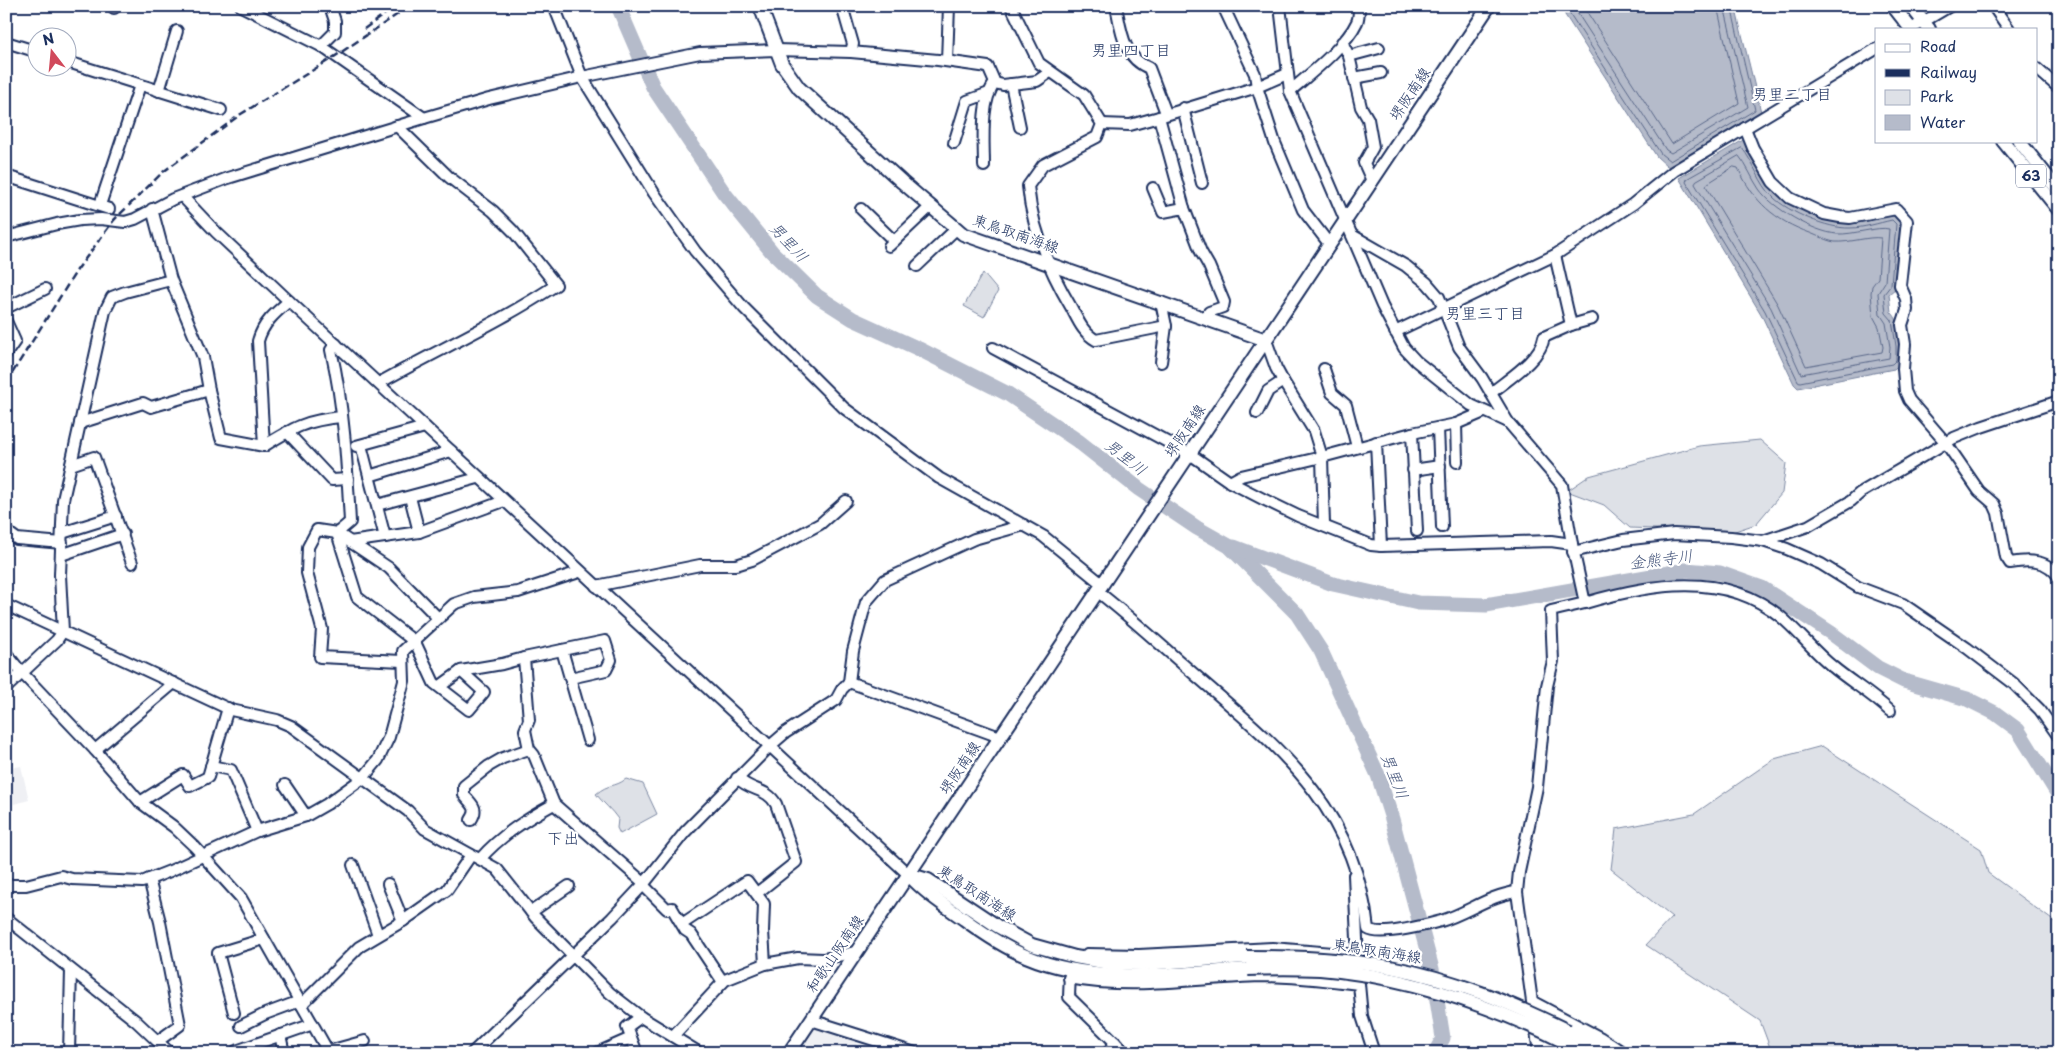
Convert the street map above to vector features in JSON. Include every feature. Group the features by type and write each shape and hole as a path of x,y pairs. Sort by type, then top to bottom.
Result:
{"main road":[{"name":"東鳥取南海線","path":"760,6 776,50 786,71 799,88 956,228 968,236 1205,317 1266,340"},
{"name":"堺阪南線","path":"908,874 1489,6"},
{"path":"1893,6 1910,28"},
{"path":"1911,6 1926,26"},
{"name":"63","path":"2004,142 2059,210"},
{"name":"63","path":"2020,142 2059,191"},
{"name":"東鳥取南海線","path":"908,874 928,880 996,926 1016,937 1032,945 1056,952 1109,963 1247,963 1320,970 1420,986 1478,1003 1522,1021 1565,1041 1583,1053"},
{"name":"東鳥取南海線","path":"908,874 921,889 988,937 1026,956 1070,974 1141,975 1247,963"},
{"name":"和歌山阪南線","path":"789,1053 908,874"},
{"name":"東鳥取南海線","path":"1565,1041 1607,1053"}],"street":[{"path":"241,6 321,46 424,118"},
{"path":"321,46 335,32 335,21 330,6"},
{"path":"554,6 582,76 654,193 696,251 744,308 844,408 939,478 1043,536 1102,584 1263,734 1286,757 1320,797 1333,818 1344,839 1362,888 1368,929 1373,932 1388,932 1441,921 1504,893 1517,892"},
{"path":"842,6 853,44 851,52"},
{"path":"947,60 949,6"},
{"path":"1010,6 1039,63 1084,95 1102,124"},
{"path":"1116,6 1124,41 1131,56 1138,64 1149,68 1184,208 1200,252 1209,266 1224,302 1223,307 1209,312 1205,317"},
{"path":"1223,6 1255,74 1257,87 1275,143 1303,210 1330,245"},
{"path":"1280,6 1290,91 1382,306 1395,332 1404,348 1416,361 1471,405 1508,422"},
{"path":"1290,91 1313,72 1342,42 1357,22 1359,6"},
{"path":"1926,26 1950,6"},
{"path":"1993,6 2008,28"},
{"path":"159,91 177,31"},
{"path":"6,42 28,49"},
{"path":"1342,42 1349,56 1361,107 1368,119 1373,147 1364,163 1372,181"},
{"path":"1349,56 1379,48"},
{"path":"6,238 57,224 80,220 125,222 182,196 228,178 424,118 489,99 582,76 700,53 776,50 851,52 947,60 988,67 996,83 1003,85 1037,81 1050,72"},
{"path":"1395,332 1555,255 1633,204 1674,171 1875,51"},
{"path":"78,65 221,110"},
{"path":"2038,70 2059,88"},
{"path":"1354,78 1381,73"},
{"path":"1102,124 1130,124 1257,87 1287,74"},
{"path":"984,166 984,128 989,93 996,83"},
{"path":"6,176 105,207 140,84"},
{"path":"1011,84 1020,127"},
{"path":"954,143 967,101 989,93"},
{"path":"1183,108 1202,183"},
{"path":"1102,124 1097,137 1043,165 1028,186 1030,208 1047,262 1055,280 1087,335 1096,340 1166,326"},
{"path":"379,383 461,338 516,311 556,285 513,231 500,218 479,199 449,177 397,126"},
{"path":"1745,128 1753,148 1773,182 1790,198 1824,214 1840,217 1850,218 1896,209 1907,221 1900,285 1906,299 1906,310 1902,325 1905,344 1905,391 1909,400 1946,443 1979,491 1994,504 1998,513 2006,557 2010,563 2028,560 2037,561 2053,570 2059,578"},
{"path":"1153,188 1163,212 1184,208"},
{"path":"182,196 216,232 478,478 908,874"},
{"path":"861,209 891,243 931,206"},
{"path":"152,209 171,280 203,357 220,438 264,446 298,425 341,417"},
{"path":"917,266 956,228"},
{"path":"1352,235 1406,266 1427,283 1439,297 1459,347 1491,393 1508,422 1562,485 1584,600"},
{"path":"1555,255 1571,324"},
{"path":"6,688 57,640 63,631 60,575 63,500 105,311 112,297 171,280"},
{"path":"6,308 45,289"},
{"path":"264,446 258,341 261,329 289,301"},
{"path":"1161,302 1166,326 1161,362"},
{"path":"1491,393 1537,354 1543,345 1544,337 1571,324 1592,319"},
{"path":"6,321 14,341 6,354"},
{"path":"1266,340 1276,368 1314,431 1322,457 1324,525"},
{"path":"336,344 331,350 339,382 341,417 346,447 350,522 337,533"},
{"path":"993,348 1230,482 1298,516 1371,545 1551,541 1573,550 1623,540 1674,534 1763,541 1821,564 1858,587 1904,604 2013,683 2040,710 2059,737"},
{"path":"1324,369 1332,393 1346,405 1357,447"},
{"path":"1257,413 1268,391 1283,381"},
{"path":"80,423 143,403 151,406 209,390"},
{"path":"1763,541 1808,526 1946,443 1981,427 2059,401"},
{"path":"1230,482 1241,476 1412,433 1456,424 1484,412"},
{"path":"1456,424 1457,462"},
{"path":"346,447 361,445 425,427"},
{"path":"1438,428 1442,527"},
{"path":"288,432 332,480 348,479"},
{"path":"1412,433 1417,531"},
{"path":"1376,442 1381,546"},
{"path":"361,445 385,537"},
{"path":"369,476 451,452"},
{"path":"71,465 94,457 132,563"},
{"path":"1414,470 1440,466"},
{"path":"377,505 478,478"},
{"path":"410,497 420,532"},
{"path":"350,542 420,532 504,501"},
{"path":"596,586 700,565 736,565 752,560 820,524 846,501"},
{"path":"6,530 17,539 62,538 116,516"},
{"path":"472,1053 574,955 644,884 685,832 737,778 785,733 836,700 842,689 849,682 853,652 866,602 885,580 974,539 1024,525"},
{"path":"402,661 320,657 322,629 307,573 308,547 317,530 337,533 389,568 438,618"},
{"path":"337,533 357,597 415,642 434,683 470,710 484,692 461,671"},
{"path":"61,555 123,534"},
{"path":"6,885 26,885 61,876 72,879 142,882 256,831 306,816 363,778 378,760 390,737 404,681 403,651 415,642 438,618 454,604 460,602 474,598 518,592 579,572"},
{"path":"1539,1053 1517,892 1518,872 1537,787 1547,686 1552,661 1551,611 1584,600 1660,585 1689,585 1727,590 1753,598 1780,616 1833,668 1890,710"},
{"path":"6,606 228,708 277,720 291,726 408,811 425,829 497,869 531,912 610,993 641,1017 700,1053"},
{"path":"440,687 461,671 502,664 605,641 611,660 606,670 570,678"},
{"path":"562,650 588,740"},
{"path":"6,653 140,802 174,827 241,898 287,982 329,1052 363,1042 366,1053"},
{"path":"524,658 529,720 525,730 529,749 534,755 554,804 644,884 667,909 672,908 723,982"},
{"path":"849,682 1000,737"},
{"path":"95,750 174,683"},
{"path":"140,802 183,775 190,786 208,777 228,708"},
{"path":"471,820 475,814 475,808 464,795 464,786 489,766 503,758 529,749"},
{"path":"211,766 231,770 256,831"},
{"path":"737,778 746,786 771,796 776,804 796,862 757,892"},
{"path":"285,785 306,816"},
{"path":"241,1026 265,1014 301,1003 350,953 403,921 447,890 475,857 526,820 554,804"},
{"path":"353,866 378,935"},
{"path":"1354,866 1357,955 1362,1016 1374,1053"},
{"path":"149,880 160,922 180,1025 158,1041"},
{"path":"682,924 747,880 764,904 765,964"},
{"path":"388,884 403,921"},
{"path":"531,912 569,886"},
{"path":"6,918 158,1041 170,1053"},
{"path":"234,1013 218,953 264,939"},
{"path":"1056,952 1139,955 1272,948 1357,955"},
{"path":"673,1036 723,982 765,964 798,958 823,959 856,952"},
{"path":"69,1053 71,970"},
{"path":"1126,1053 1069,996 1070,974 1120,984 1259,976 1304,978 1359,984"},
{"path":"1533,1002 1594,1034 1624,1053"},
{"path":"637,1053 626,1027 641,1017"},
{"path":"811,1020 915,1053"},
{"path":"237,1053 236,1051 313,1024"},
{"path":"280,1035 284,1053"},
{"path":"596,1053 631,1038"},
{"path":"1537,1039 1565,1041"},
{"path":"1108,1053 1115,1042"}],"shaded area":[{"path":"6,755 10,768 21,766 29,800 6,806"},
{"path":"815,1028 856,1040 857,1053 799,1053"}],"green space":[{"path":"983,273 998,291 984,317 964,306"},
{"path":"1760,440 1786,463 1782,493 1756,524 1732,532 1630,528 1604,505 1567,491 1589,476 1699,446"},
{"path":"1822,746 1981,849 1988,873 2059,925 2059,1053 1772,1053 1760,1021 1646,945 1672,917 1611,869 1616,829 1694,814 1774,759"},
{"path":"626,779 643,784 657,814 620,834 617,828 618,819 596,794 604,788 618,784"}],"water":[{"path":"1564,6 1735,6 1761,112 1672,167 1667,166 1657,157 1565,15"},
{"path":"1745,139 1771,186 1789,202 1801,209 1840,223 1872,220 1894,214 1902,223 1896,288 1889,294 1891,312 1898,322 1901,343 1901,363 1894,369 1798,388 1794,384 1761,314 1679,178"}],"waterway":[{"name":"男里川","path":"618,6 653,87 724,193 772,252 817,296 853,319 919,349 1008,394 1078,441 1139,489 1197,528 1229,546 1297,614 1321,651 1378,775 1392,819 1432,969 1443,1038 1435,1053"},
{"name":"金熊寺川","path":"1234,547 1333,584 1418,603 1486,605 1686,570 1720,573 1762,588 1831,633 1878,668 1904,681 1967,699 1995,713 2018,730 2059,796"}],"railway":[{"path":"364,29 396,6"},
{"path":"6,383 77,270 114,220 163,172 241,114 331,59 410,6"}],"district":[{"name":"男里四丁目","path":"1131,50"},
{"name":"男里二丁目","path":"1792,94"},
{"name":"男里三丁目","path":"1485,313"},
{"name":"下出","path":"563,838"}]}
